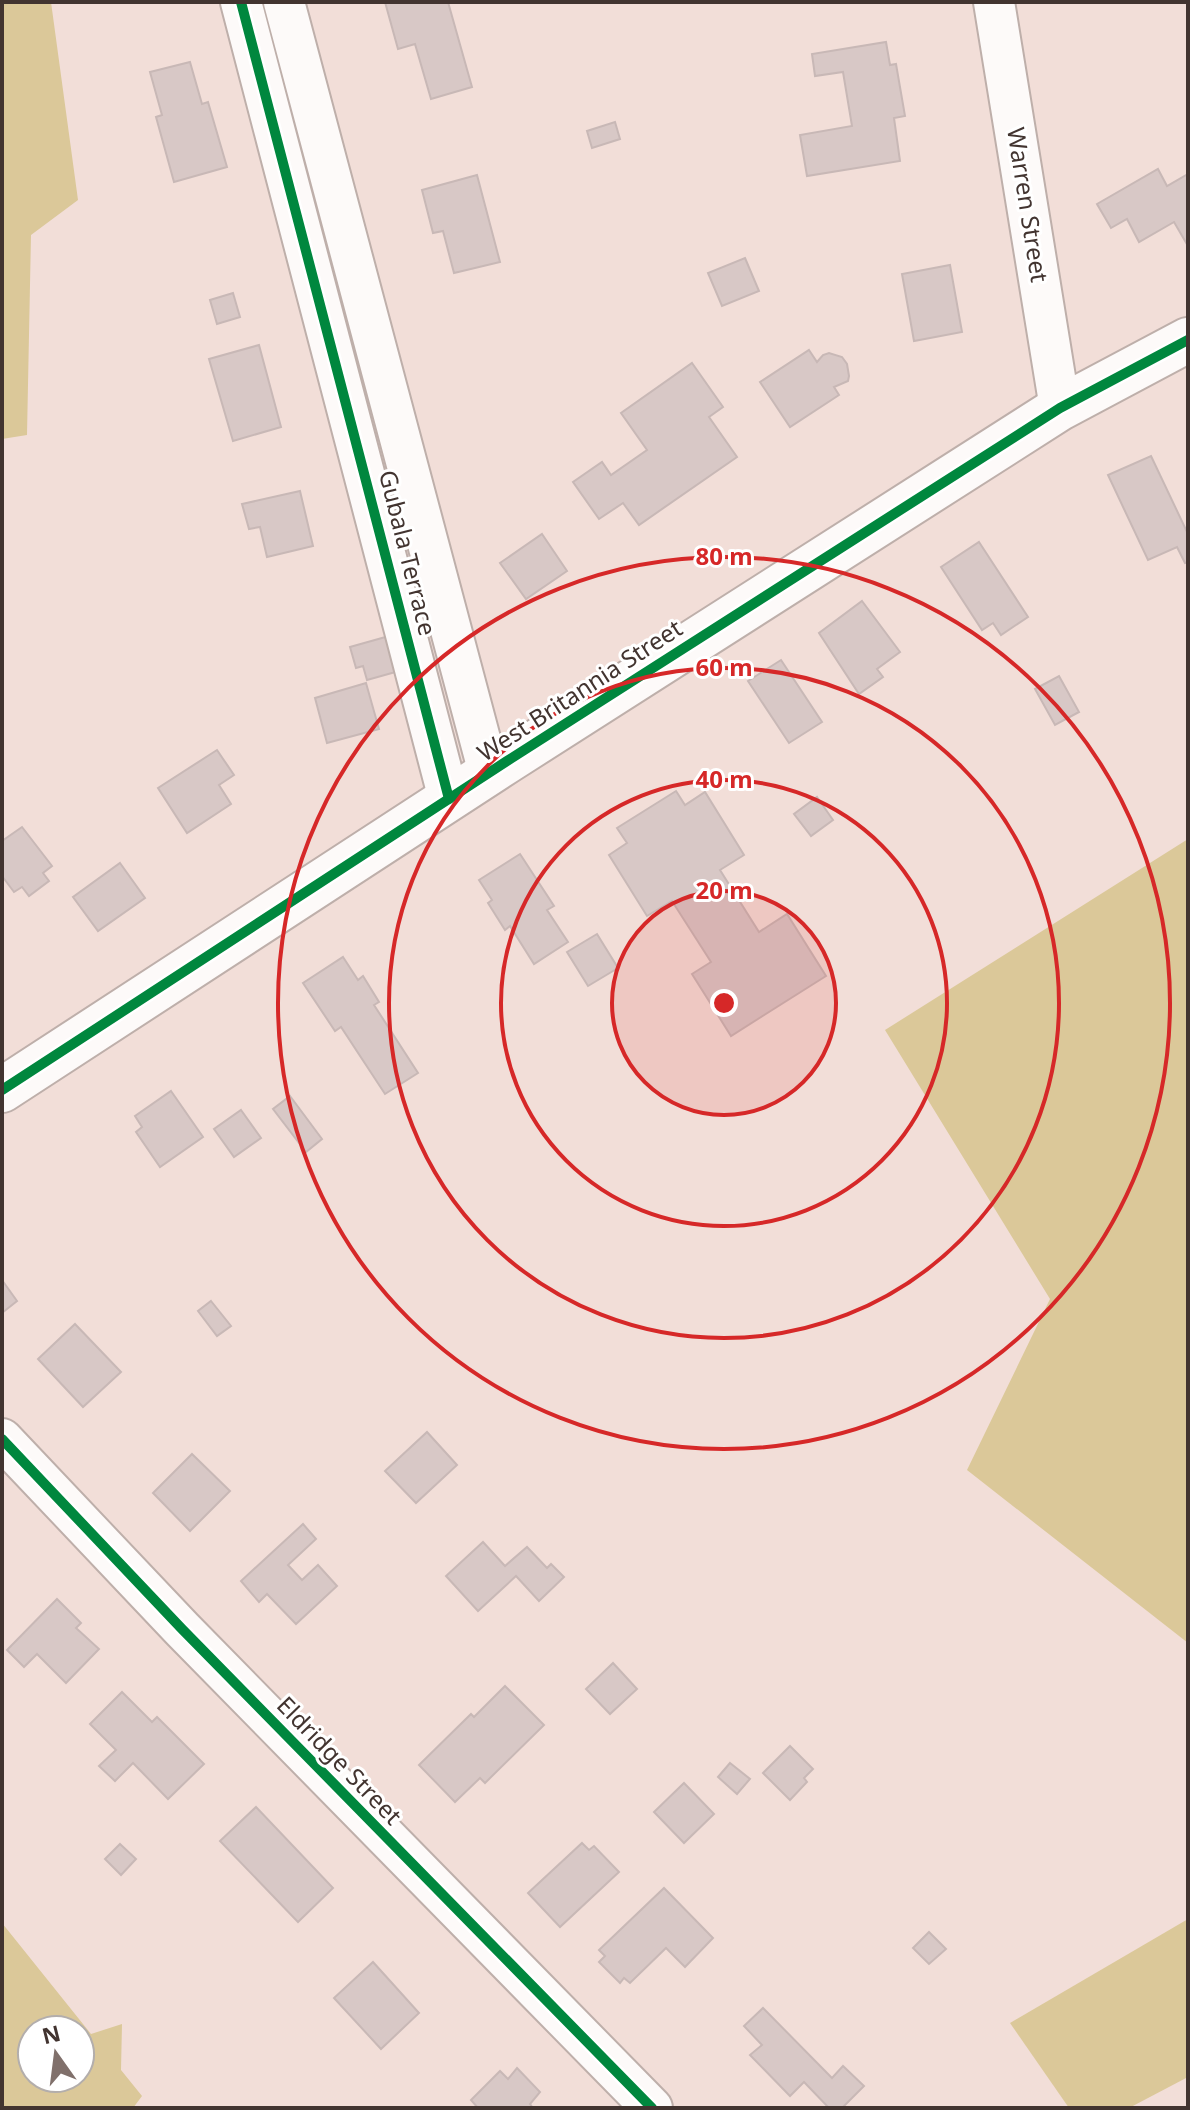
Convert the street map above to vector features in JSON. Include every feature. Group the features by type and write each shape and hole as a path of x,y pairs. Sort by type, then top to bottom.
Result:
{"street":[{"name":"Gubala Terrace","path":"241,2 449,799"},
{"name":"Gubala Terrace","path":"284,2 489,773"},
{"name":"Warren Street","path":"994,2 1060,408"},
{"name":"West Britannia Street","path":"2,1090 489,773 1060,408 1188,340"},
{"name":"Eldridge Street","path":"2,1439 182,1629 652,2108"}],"shaded area":[{"path":"2,2 51,2 78,200 31,235 27,435 2,439"},
{"path":"1188,839 1188,1643 967,1470 1050,1299 885,1030"},
{"path":"1188,1919 1188,2077 1129,2108 1069,2108 1010,2023"},
{"path":"2,1923 75,2014 16,2014 16,2094 96,2094 96,2032 122,2024 121,2070 142,2096 133,2108 2,2108"}],"building":[{"path":"385,2 448,2 472,87 431,99 415,44 398,49"},
{"path":"886,42 890,65 896,64 905,116 894,118 900,161 807,176 800,135 852,126 843,72 815,76 812,54"},
{"path":"190,62 202,104 208,102 227,167 174,182 156,117 162,115 150,72"},
{"path":"615,122 620,139 592,148 587,131"},
{"path":"1158,169 1167,186 1188,174 1188,246 1174,222 1139,242 1127,219 1111,228 1097,204"},
{"path":"477,175 500,262 454,273 443,231 433,233 422,190"},
{"path":"745,258 759,291 722,306 708,273"},
{"path":"950,265 962,332 914,341 902,274"},
{"path":"233,293 240,317 217,324 210,300"},
{"path":"259,345 281,427 233,441 209,359"},
{"path":"809,350 817,362 829,353 842,357 847,364 848,381 834,387 839,395 790,427 760,382"},
{"path":"692,363 723,407 709,417 737,457 639,525 623,503 599,519 573,482 602,462 611,475 647,450 621,413"},
{"path":"1151,456 1188,534 1188,562 1185,563 1177,547 1148,560 1108,475"},
{"path":"300,491 313,546 267,557 260,527 249,529 242,504"},
{"path":"542,534 567,571 526,599 500,563"},
{"path":"979,542 1028,617 1001,635 993,623 982,630 941,567"},
{"path":"862,601 900,652 877,669 883,677 859,694 819,633"},
{"path":"389,636 399,671 367,680 363,666 356,668 350,647"},
{"path":"781,660 822,722 789,743 748,681"},
{"path":"1059,676 1079,712 1055,725 1035,689"},
{"path":"366,683 379,729 327,743 315,698"},
{"path":"217,750 234,775 219,785 231,804 187,833 158,788"},
{"path":"676,791 685,805 705,792 744,855 720,870 759,932 787,914 826,976 731,1036 692,974 711,962 672,901 647,916 609,855 627,843 617,828"},
{"path":"817,797 833,820 811,836 794,814"},
{"path":"22,827 52,866 43,873 49,881 29,896 22,887 14,892 2,876 2,841"},
{"path":"520,854 554,906 547,910 568,942 534,964 510,926 505,930 488,903 492,900 479,880"},
{"path":"120,863 145,898 98,931 73,897"},
{"path":"597,934 618,968 588,986 567,952"},
{"path":"343,957 358,980 363,976 379,1002 374,1005 418,1073 385,1094 341,1027 335,1031 303,983"},
{"path":"171,1091 203,1137 160,1167 136,1132 142,1127 135,1116"},
{"path":"290,1096 322,1139 306,1152 273,1109"},
{"path":"241,1110 261,1138 234,1157 214,1129"},
{"path":"2,1280 17,1301 2,1313"},
{"path":"211,1301 231,1326 217,1336 198,1311"},
{"path":"75,1324 121,1372 83,1407 38,1359"},
{"path":"427,1432 457,1465 416,1503 385,1471"},
{"path":"192,1454 230,1491 190,1531 153,1493"},
{"path":"303,1524 316,1539 288,1565 302,1580 318,1565 337,1586 296,1624 267,1594 259,1602 241,1581"},
{"path":"483,1542 505,1566 527,1547 547,1568 551,1564 564,1577 539,1601 516,1576 478,1611 446,1576"},
{"path":"57,1599 81,1623 76,1628 99,1649 66,1683 37,1654 24,1667 7,1650"},
{"path":"613,1663 637,1689 610,1714 586,1689"},
{"path":"505,1686 544,1725 485,1783 480,1778 455,1802 419,1765"},
{"path":"122,1692 152,1722 157,1717 204,1764 168,1799 133,1763 115,1781 99,1766 116,1750 90,1724"},
{"path":"790,1746 813,1769 804,1778 807,1782 790,1800 763,1773"},
{"path":"730,1763 750,1779 737,1794 718,1777"},
{"path":"684,1783 714,1814 684,1843 654,1812"},
{"path":"256,1807 333,1888 298,1922 220,1841"},
{"path":"582,1843 589,1850 594,1846 619,1872 560,1927 528,1893"},
{"path":"120,1844 136,1859 121,1875 105,1859"},
{"path":"664,1888 713,1938 685,1967 666,1948 630,1983 624,1978 620,1983 599,1962 605,1956 599,1950"},
{"path":"929,1932 946,1949 929,1964 913,1948"},
{"path":"373,1962 419,2013 381,2049 334,1998"},
{"path":"763,2008 832,2078 843,2066 864,2086 842,2108 829,2108 804,2082 790,2096 750,2055 762,2045 744,2026"},
{"path":"517,2068 540,2092 530,2104 533,2108 478,2108 471,2100 500,2071 508,2079"}],"cycle path":[{"path":"241,2 449,799"},
{"path":"2,1090 507,761 1060,408 1188,340"},
{"path":"2,1439 182,1629 652,2108"}]}
